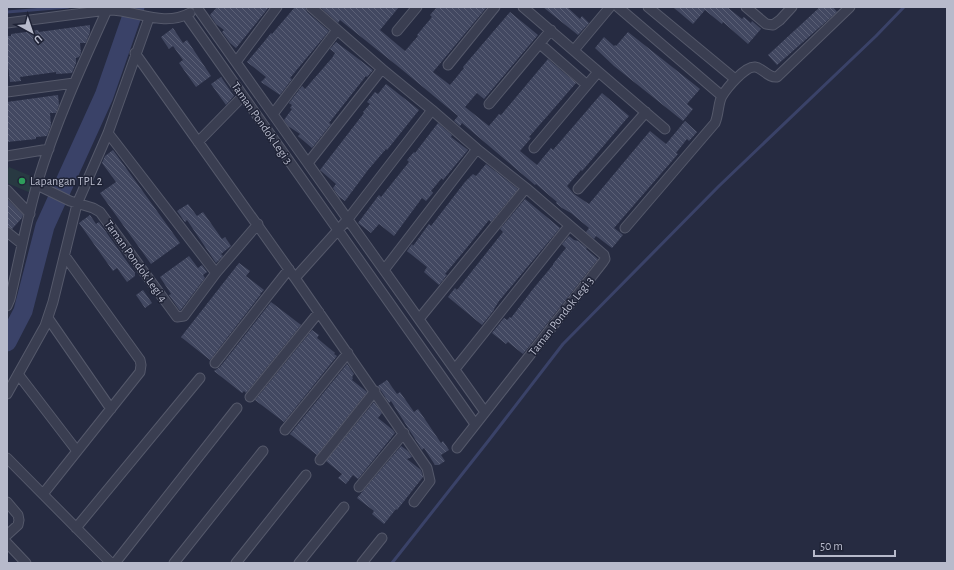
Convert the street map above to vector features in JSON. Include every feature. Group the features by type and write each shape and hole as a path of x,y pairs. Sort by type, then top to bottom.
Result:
{"street":[{"path":"75,15 87,7"},
{"path":"236,62 277,7"},
{"name":"Taman Pondok Legi 3","path":"311,7 382,69 526,188 604,255 604,262 456,448"},
{"path":"397,31 417,7"},
{"path":"448,65 495,7"},
{"path":"523,7 666,129"},
{"path":"574,50 610,7"},
{"path":"618,7 722,96"},
{"path":"648,7 735,80"},
{"path":"746,7 766,24 773,26 792,7"},
{"path":"625,228 715,123 722,96 735,80 752,67 757,67 772,77 777,77 850,7"},
{"name":"Taman Pondok Legi 3","path":"7,23 107,10 118,10 146,17 168,19 186,15 199,8 485,412"},
{"path":"7,306 10,299 30,214 41,186 49,149 74,84 107,10"},
{"name":"Taman Pondok Legi 3","path":"186,15 475,424"},
{"path":"7,394 48,318 65,256 74,203 108,133 136,53 146,17"},
{"name":"Taman Pondok Legi 3","path":"273,114 337,30"},
{"path":"489,104 551,30"},
{"path":"540,44 587,85"},
{"path":"136,53 296,278 427,468 430,481 414,502"},
{"name":"Taman Pondok Legi 3","path":"308,163 382,69"},
{"path":"534,148 598,72"},
{"path":"7,92 74,84"},
{"path":"198,142 243,96"},
{"path":"296,278 348,219 432,110"},
{"path":"578,189 646,112"},
{"path":"108,133 216,273"},
{"path":"7,156 49,149"},
{"path":"384,270 477,149"},
{"name":"Taman Pondok Legi 4","path":"41,186 74,203 94,208 100,212 178,317 184,316 216,273 258,224"},
{"path":"419,319 526,188"},
{"path":"7,190 30,214"},
{"path":"455,369 570,226"},
{"path":"7,232 22,244"},
{"path":"43,494 140,372 141,365 140,360 65,256"},
{"path":"215,363 289,269"},
{"path":"250,397 319,312"},
{"path":"48,318 111,409"},
{"path":"285,430 348,353"},
{"path":"18,374 77,452"},
{"path":"76,528 200,378"},
{"path":"320,460 375,391"},
{"path":"115,563 238,408"},
{"path":"359,487 404,433"},
{"path":"174,563 263,450"},
{"path":"7,458 111,563"},
{"path":"236,563 306,474"},
{"path":"7,502 18,515 19,520 18,525 7,535"},
{"path":"299,563 344,507"},
{"path":"362,563 382,538"},
{"path":"7,543 26,563"}],"shaded area":[{"name":"Lapangan TPL 2","path":"9,167 38,179 31,193 7,183 7,172"}],"building":[{"path":"217,7 269,7 236,48 230,43 222,32 224,30 216,24 210,15"},
{"path":"295,7 305,7 307,12 329,31 290,78 292,79 280,95 261,82 266,77 247,62"},
{"path":"320,7 399,7 380,30 405,51 432,17 430,15 437,7 487,7 433,72 450,85 464,68 463,67 510,12 538,35 484,99 477,93 465,107 489,126 499,114 501,115 548,59 576,83 529,137 531,138 520,151 537,165 551,148 553,150 602,93 629,116 582,171 581,170 567,186 574,194 589,204 650,131 666,144 685,121 697,132 689,141 687,139 676,153 678,154 614,228 623,235 612,248 596,236 594,239 586,232 589,228 571,213 562,208 536,184 535,185 462,123 460,126 454,121 458,116 340,20 338,23"},
{"path":"543,7 567,7 580,19 582,16 589,23 578,35"},
{"path":"673,7 727,7 742,19 744,17 751,23 752,21 761,29 748,44 723,22 722,24 705,10 693,24"},
{"path":"820,7 833,7 837,12 777,65 768,55"},
{"path":"90,25 90,32 86,43 80,43 81,53 79,57 76,58 76,63 72,73 56,74 56,72 20,77 21,81 10,82 7,56 7,36 11,36 11,34 38,30 39,32"},
{"path":"173,28 183,43 187,40 211,76 196,87 179,63 183,60 173,46 169,49 161,37"},
{"path":"628,32 700,89 687,104 693,109 683,121 614,66 595,48 604,37 616,46"},
{"path":"336,42 373,70 367,77 366,76 329,123 331,124 312,148 298,136 300,134 288,126 284,120 292,109 290,108 292,105 289,103 302,86 305,89 332,58 335,53 330,49"},
{"path":"221,77 234,96 226,105 211,84"},
{"path":"386,84 419,110 387,150 386,149 368,170 345,201 339,197 333,188 336,184 320,170 364,113 363,112 370,104 367,102 375,92 378,94"},
{"path":"58,95 59,105 56,113 50,113 51,125 47,136 36,137 36,139 7,142 7,102"},
{"path":"438,123 452,135 451,137 468,150 443,180 442,178 431,191 433,193 426,201 422,198 394,236 379,224 371,233 358,223 379,195 381,197 409,162 407,160 414,152 415,153"},
{"path":"113,150 180,243 151,264 100,193 116,182 102,163 105,156"},
{"path":"486,164 518,189 491,222 489,220 445,274 447,275 439,285 424,272 427,267 407,251 412,244 413,246 429,224 431,226 465,182 473,174 476,176"},
{"path":"7,199 23,215 12,229 7,226"},
{"path":"525,199 560,228 499,301 482,325 448,297 455,288 457,290 503,232 500,229"},
{"path":"188,204 197,216 203,212 222,239 225,237 231,246 221,254 223,256 216,263 187,220 185,222 177,211"},
{"path":"90,215 96,224 99,222 135,273 135,276 127,282 117,268 113,271 79,223"},
{"path":"569,236 587,248 586,249 598,259 523,354 508,342 506,344 492,333 504,318 507,320 510,317 511,318 566,248 562,244"},
{"path":"189,256 198,268 202,265 207,272 203,275 205,278 180,311 169,295 171,294 160,277"},
{"path":"239,263 250,271 246,276 264,290 210,360 181,337"},
{"path":"143,290 152,303 145,308 136,295"},
{"path":"271,302 301,325 246,393 244,391 242,393 214,371 220,367"},
{"path":"312,330 319,335 317,338 337,356 284,422 255,400"},
{"path":"347,364 354,374 352,380 367,392 317,455 290,434"},
{"path":"387,380 397,394 400,392 414,412 418,409 441,443 443,441 449,450 441,455 445,461 439,465 435,465 424,448 422,450 391,401 389,403 378,386"},
{"path":"374,402 382,413 378,418 395,433 358,479 353,475 346,484 338,478 342,474 326,461"},
{"path":"401,446 408,451 412,457 407,459 421,470 423,477 384,524 372,514 374,511 357,498"}],"waterway":[{"path":"7,12 68,7"},
{"path":"7,342 23,311 45,226 104,96 135,7"},
{"path":"392,563 563,344 719,186 876,36 904,7"}],"place":[{"name":"Lapangan TPL 2","path":"22,181"}]}
